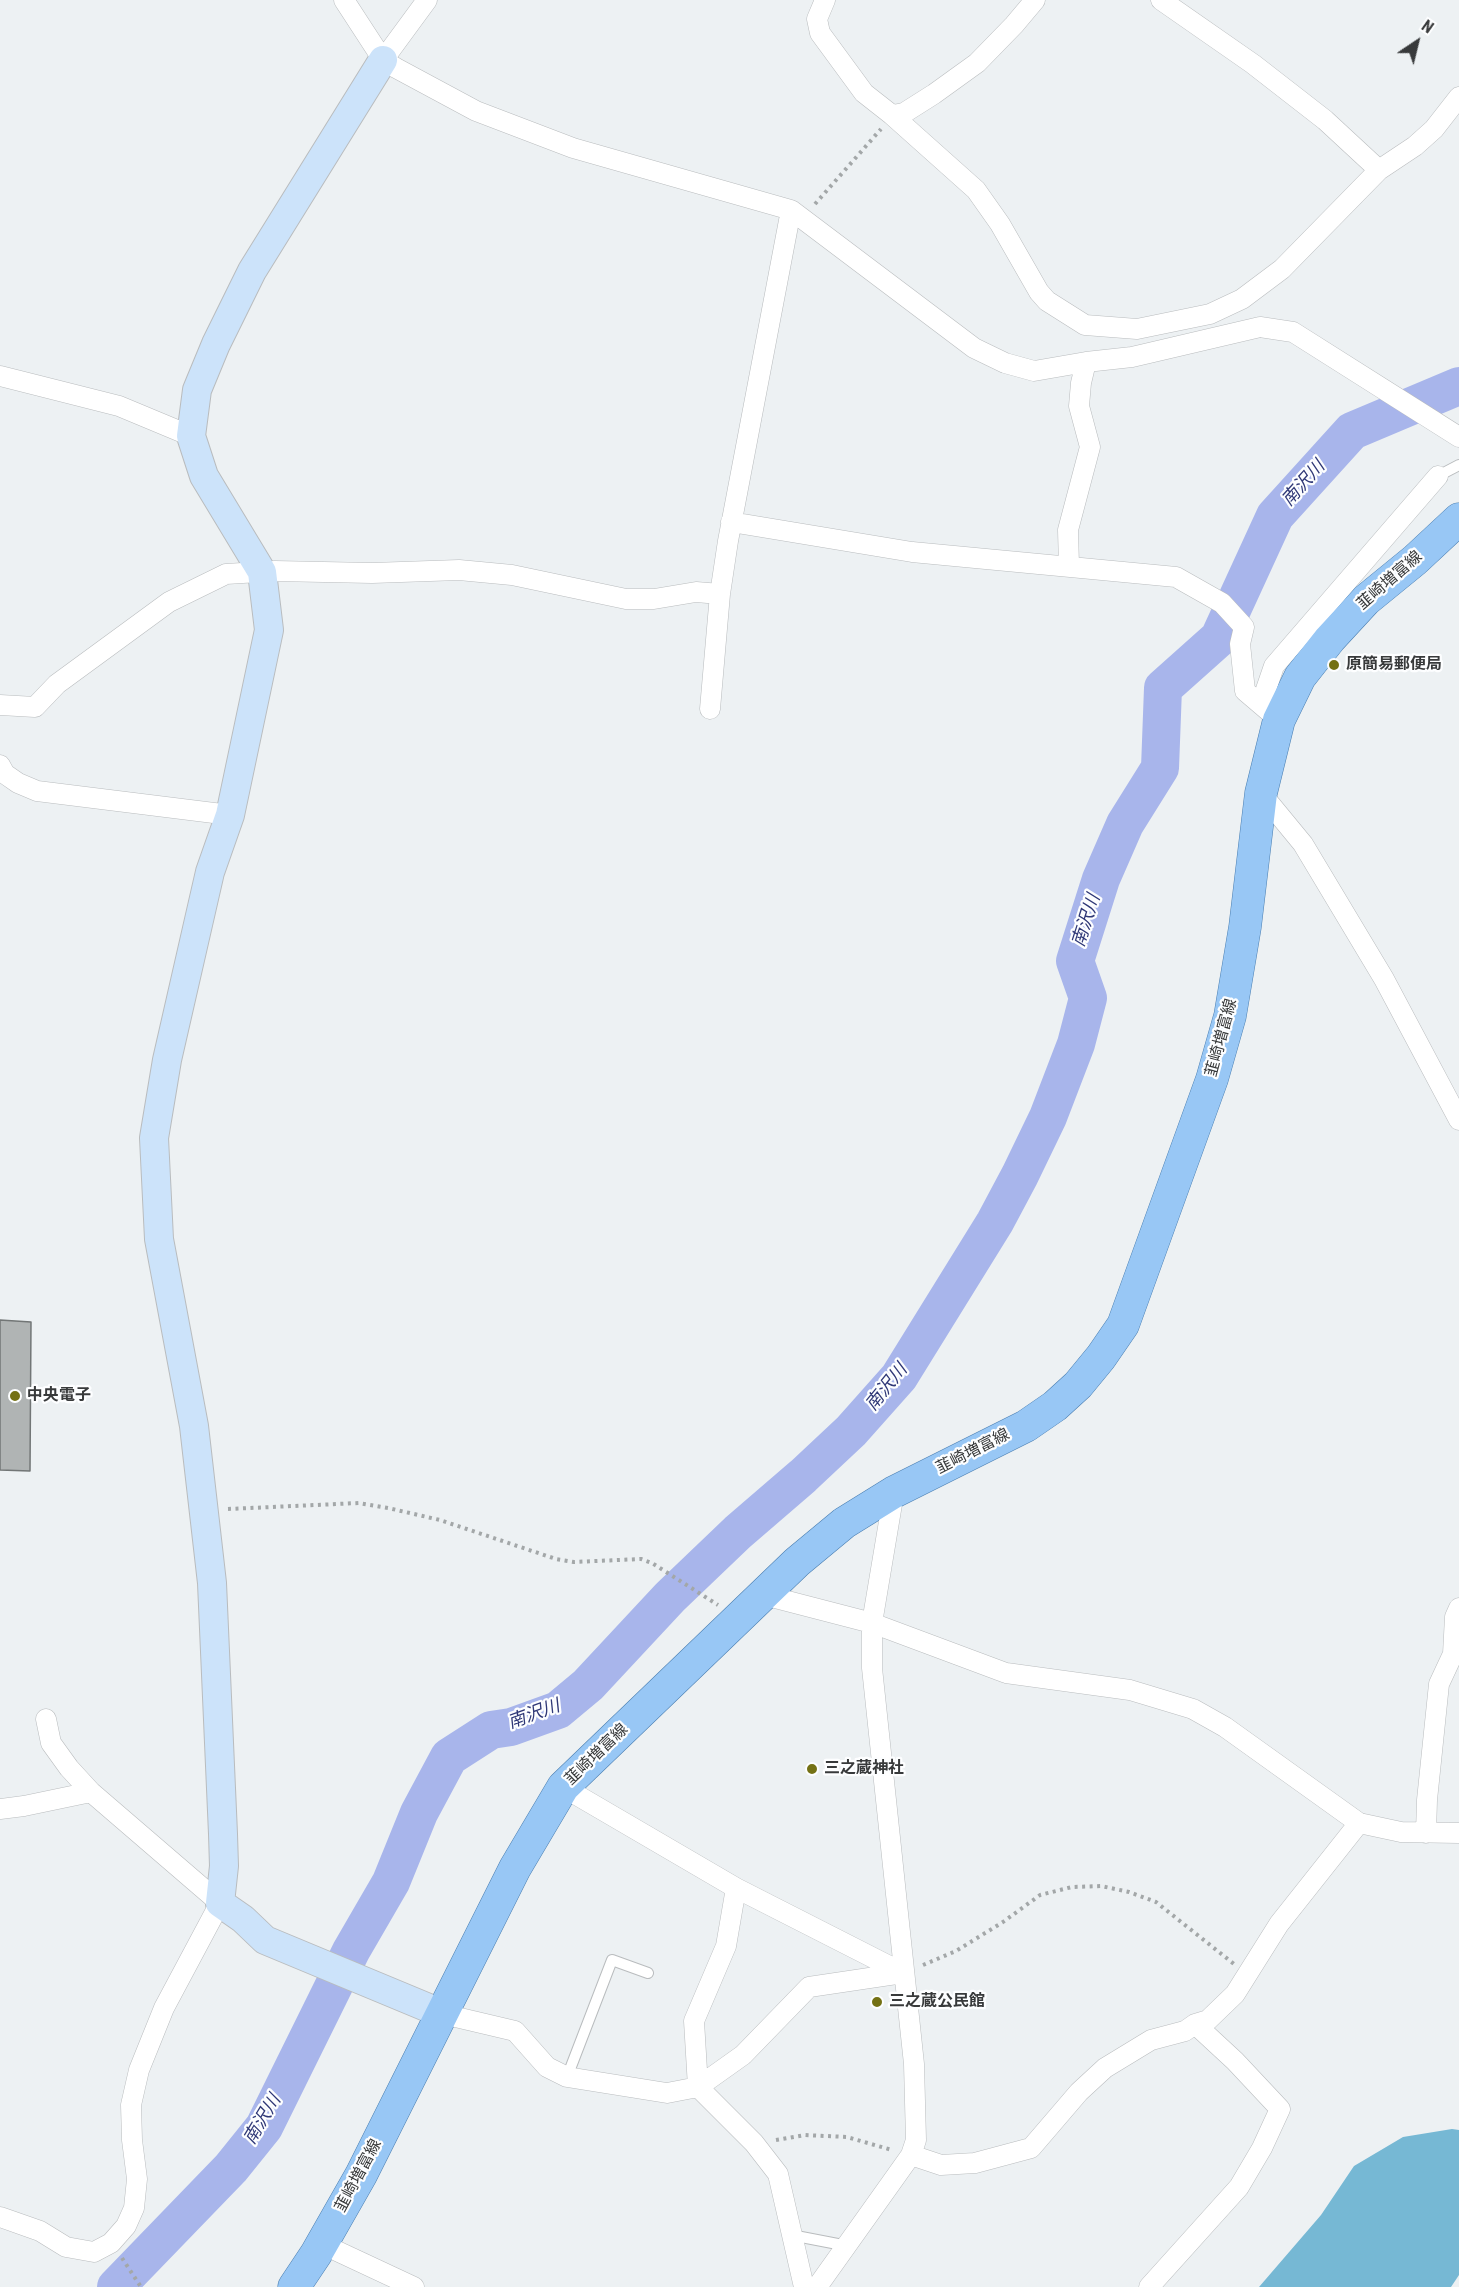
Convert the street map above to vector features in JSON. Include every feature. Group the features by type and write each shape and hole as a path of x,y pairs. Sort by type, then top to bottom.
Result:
{"main road":[{"name":"韮崎増富線","path":"294,2287 362,2175 515,1868 563,1787 797,1562 844,1523 894,1492 1026,1426 1055,1406 1094,1367 1123,1325 1212,1079 1230,1016 1245,927 1270,712 1330,639 1366,600 1415,560 1459,519"}],"street":[{"path":"344,0 383,60 476,111 573,148 797,214 974,348 1005,363 1034,371 1132,357 1260,327 1293,332 1459,437"},
{"path":"0,2217 40,2230 66,2247 94,2252 111,2243 126,2226 134,2208 137,2180 132,2140 132,2104 139,2070 164,2008 220,1903 224,1866 212,1583 194,1426 159,1239 154,1138 167,1060 210,872 230,815 269,630 262,572 204,476 191,436 198,390 216,344 252,271 383,60 428,0"},
{"path":"825,0 817,19 820,33 864,93 976,190 1000,224 1039,292 1058,308 1085,325 1137,329 1210,314 1242,299 1282,269 1379,170 1415,146 1434,129 1459,98"},
{"path":"892,116 904,113 976,63 1035,0"},
{"path":"1161,0 1253,63 1307,106 1379,170"},
{"path":"710,709 720,594 731,522 797,214"},
{"path":"1231,304 1240,331"},
{"path":"1210,314 1215,338"},
{"path":"1069,566 1068,530 1090,447 1079,406 1086,362"},
{"path":"0,376 119,406 191,436"},
{"path":"1270,712 1274,666 1438,476"},
{"path":"731,522 912,552 1176,577 1222,603 1244,627 1240,644 1245,691 1270,712"},
{"path":"0,705 35,707 57,684 169,602 226,574 459,570 512,575 626,599 654,599 696,592 720,594"},
{"path":"0,765 5,774 18,783 37,791 230,815"},
{"path":"1261,793 1304,844 1384,979 1459,1120"},
{"path":"817,2287 911,2155 916,2140 914,2064 872,1668 872,1623 894,1492"},
{"path":"764,1595 872,1623 1006,1673 1130,1690 1193,1709 1226,1727 1359,1823 1401,1832 1459,1833"},
{"path":"1426,1833 1427,1800 1439,1684 1453,1654 1455,1617 1459,1608"},
{"path":"46,1719 51,1743 69,1768 91,1791 265,1940 443,2014 515,2031 546,2067 567,2077 667,2093 698,2087 743,2055 809,1987 903,1973"},
{"path":"563,1787 736,1887 903,1973"},
{"path":"0,1809 91,1791"},
{"path":"911,2155 941,2165 975,2163 1031,2148 1079,2092 1105,2068 1151,2040 1185,2031 1195,2024 1208,2020 1235,1994 1280,1924 1359,1823"},
{"path":"736,1887 726,1946 694,2021 698,2087 754,2143 778,2174 790,2235 804,2287"},
{"path":"1149,2287 1239,2187 1262,2148 1280,2109 1195,2024"},
{"path":"322,2244 414,2287"}],"lane":[{"path":"1438,476 1459,465"},
{"path":"567,2077 612,1960 648,1973"},
{"path":"790,2235 848,2246"}],"path":[{"path":"797,214 892,116"},
{"path":"204,1510 358,1503 440,1520 556,1559 574,1562 641,1559 652,1563 739,1618"},
{"path":"903,1973 956,1951 1003,1922 1040,1895 1072,1887 1101,1886 1129,1892 1156,1902 1247,1975"},
{"path":"754,2143 805,2135 847,2137 911,2155"},
{"path":"111,2243 141,2287"}],"shaded area":[{"path":"1452,2129 1459,2130 1459,2275 1451,2287 1259,2287 1321,2215 1354,2166 1403,2137"}],"building":[{"name":"中央電子","path":"0,1320 31,1322 30,1471 0,1470"}],"waterway":[{"name":"南沢川","path":"116,2287 231,2168 264,2127 351,1951 391,1882 419,1813 449,1757 491,1730 511,1727 558,1710 588,1685 670,1597 738,1532 851,1431 899,1377 995,1222 1020,1175 1048,1117 1076,1044 1088,998 1075,961 1101,879 1125,824 1160,768 1163,688 1219,638 1275,516 1352,431 1459,386"}],"place":[{"name":"原簡易郵便局","path":"1334,665"},
{"name":"中央電子","path":"15,1396"},
{"name":"三之蔵神社","path":"812,1769"},
{"name":"三之蔵公民館","path":"877,2002"}]}
